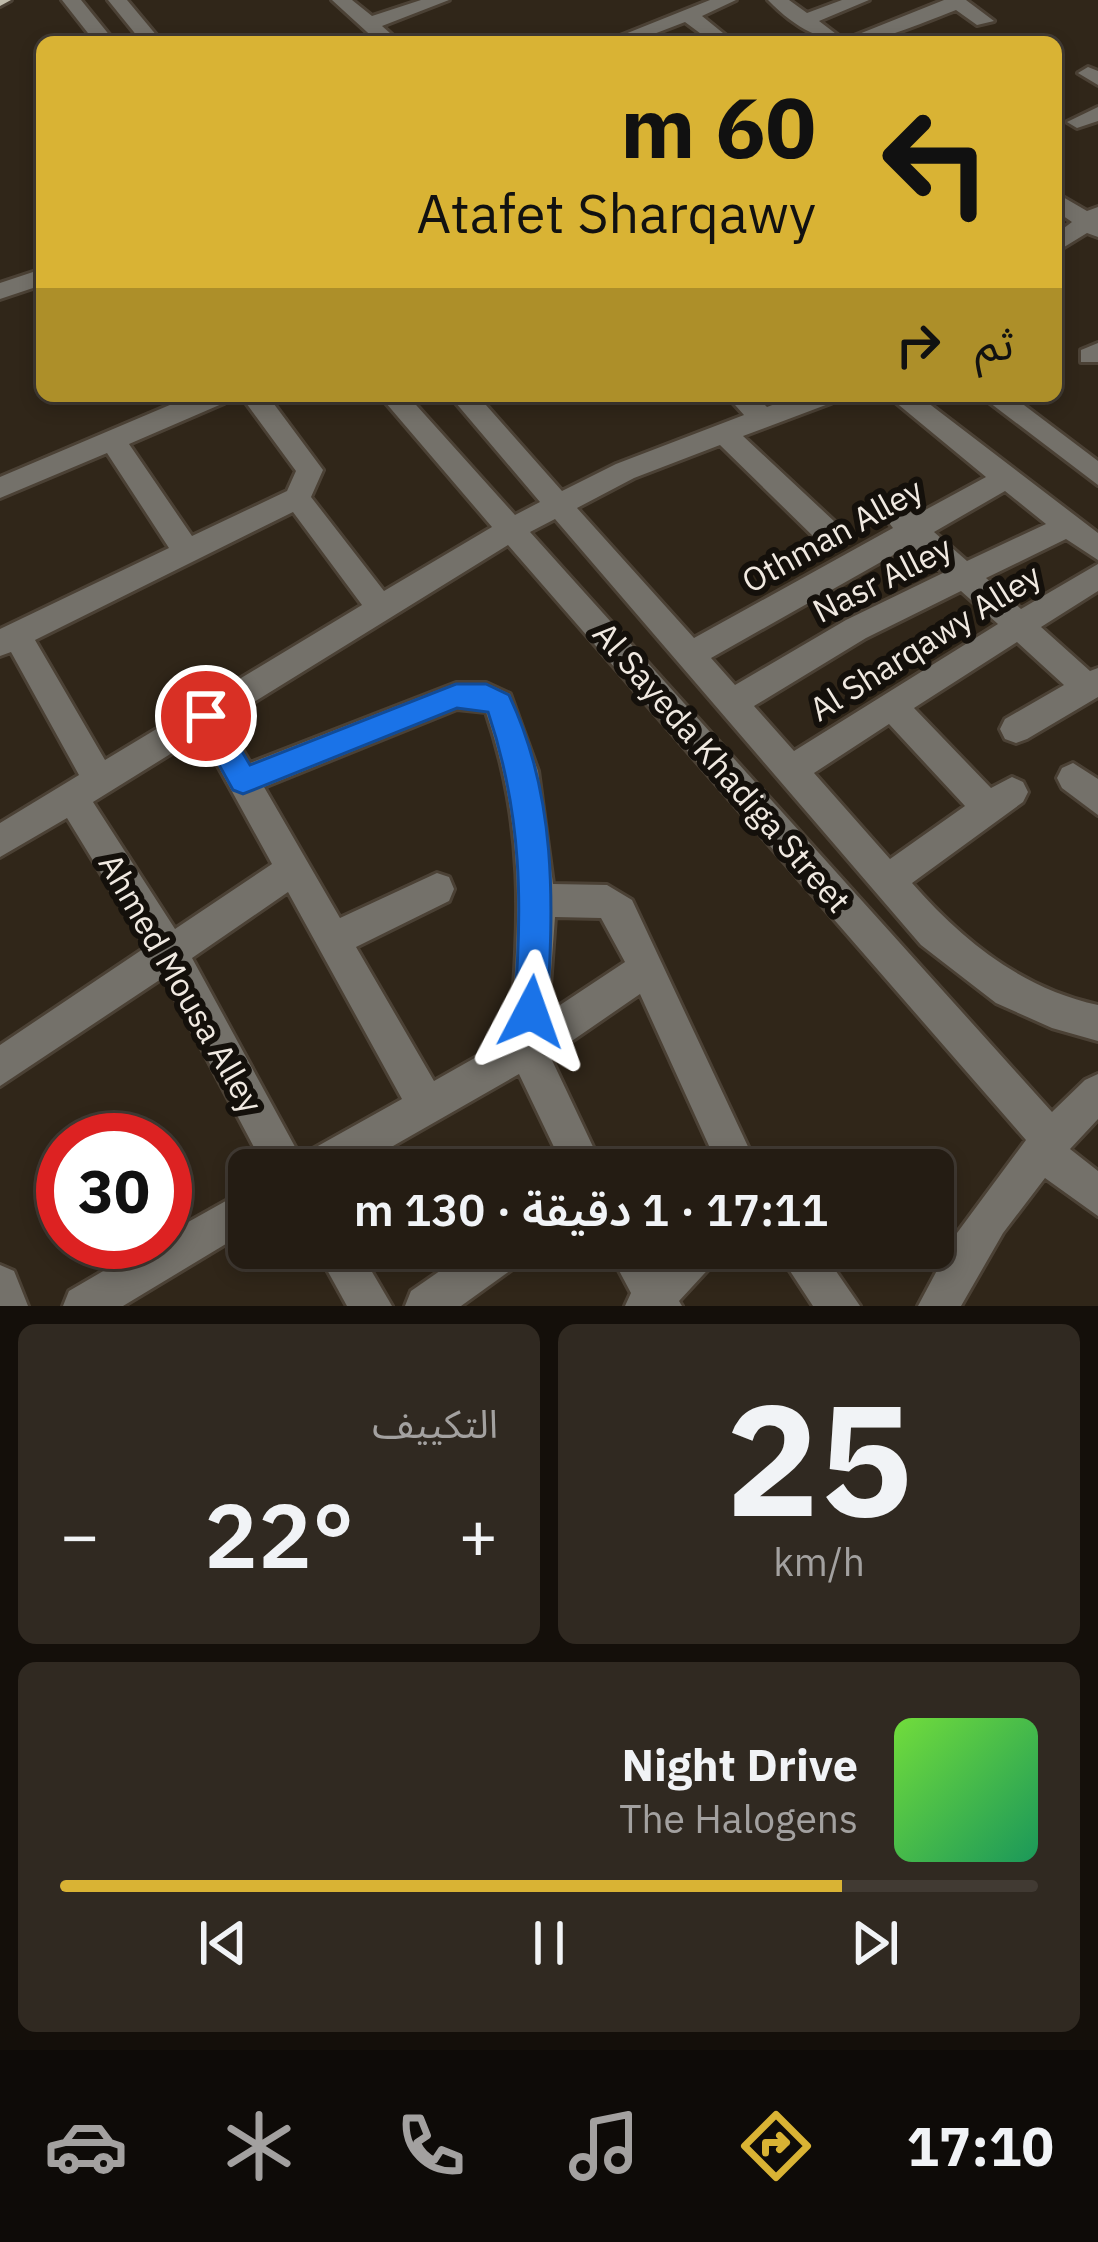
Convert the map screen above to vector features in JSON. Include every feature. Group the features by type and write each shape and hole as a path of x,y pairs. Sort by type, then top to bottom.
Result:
{"street":[{"path":"71,0 100,36"},
{"path":"117,0 147,36"},
{"path":"340,0 383,36"},
{"path":"368,24 440,0"},
{"path":"631,36 727,0"},
{"path":"777,0 828,36"},
{"path":"805,20 860,0"},
{"path":"868,36 955,2 984,21"},
{"path":"688,15 716,36"},
{"path":"1077,122 1098,113"},
{"path":"1062,203 1094,222 1062,241"},
{"path":"2,285 36,278"},
{"path":"0,488 201,402"},
{"path":"8,639 297,498 310,470 259,402"},
{"name":"Al Sayeda Khadiga Street","path":"398,402 1045,1144 1098,1196"},
{"name":"Al Sayeda Khadiga Street","path":"469,402 967,964 1047,1009 1098,1023"},
{"path":"747,402 764,418"},
{"path":"0,841 511,529 625,471 806,402"},
{"path":"909,402 1098,549"},
{"path":"1002,402 1098,475"},
{"path":"724,434 826,531"},
{"path":"112,440 188,553"},
{"name":"Othman Alley","path":"692,654 906,522 1006,478"},
{"path":"297,498 381,609"},
{"path":"906,522 1092,684 1016,729"},
{"name":"Nasr Alley","path":"734,702 856,629 1067,526"},
{"name":"Al Sharqawy Alley","path":"791,770 1098,576"},
{"name":"Ahmed Mousa Alley","path":"8,639 276,1149"},
{"path":"243,781 456,696 486,696 507,716 533,832 538,900 526,1048 574,1149"},
{"path":"888,880 1001,801 892,706"},
{"path":"206,716 424,1102"},
{"path":"0,1066 293,869"},
{"path":"333,940 436,889"},
{"path":"538,900 614,904 730,1149"},
{"path":"347,1149 526,1048 646,969"},
{"path":"940,1306 961,1261 1045,1144 1098,1093"},
{"path":"192,1233 228,1217"},
{"path":"84,1306 125,1269"},
{"path":"348,1269 371,1306"},
{"path":"426,1306 478,1269"},
{"path":"637,1269 654,1303 683,1269"},
{"path":"811,1269 839,1306"},
{"path":"0,1285 8,1306"}],"route":[{"path":"206,716 243,781 456,696 486,696 499,704 507,716 522,771 533,832 538,911 531,1012"}]}
